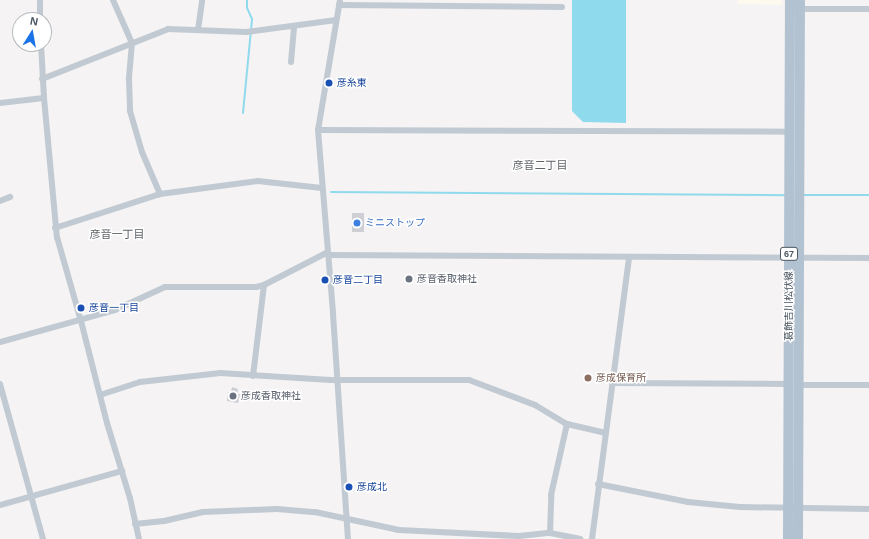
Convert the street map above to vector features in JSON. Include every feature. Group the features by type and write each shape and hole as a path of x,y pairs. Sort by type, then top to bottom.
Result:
{"main road":[{"name":"葛飾吉川松伏線","path":"790,0 790,132 794,257"},
{"name":"葛飾吉川松伏線","path":"788,539 793,384 794,257 800,5"},
{"name":"葛飾吉川松伏線","path":"793,384 798,539"}],"street":[{"path":"40,0 40,12"},
{"path":"113,0 132,43 129,78 130,111 142,152 160,194"},
{"path":"198,30 202,0"},
{"path":"348,539 318,130 339,3 562,7"},
{"path":"800,5 869,9"},
{"path":"42,79 168,30 246,32 336,20"},
{"path":"291,62 294,26"},
{"path":"41,52 42,79 55,228 122,471 139,539"},
{"path":"0,104 44,98"},
{"path":"318,130 790,132"},
{"path":"55,228 160,194 258,181 322,188"},
{"path":"0,201 10,197"},
{"path":"0,342 81,321 132,304 165,287 256,287 264,285 328,253 630,257 869,258"},
{"path":"592,539 598,484 630,257"},
{"path":"253,376 264,285"},
{"path":"100,395 140,382 220,373 337,380 469,380 535,405 567,424 606,433"},
{"path":"0,384 43,539"},
{"path":"612,384 869,385"},
{"path":"550,533 551,495 567,424"},
{"path":"0,505 31,495 122,471"},
{"path":"598,484 688,502 740,507 869,509"},
{"path":"135,524 164,521 204,512 232,510 285,510 315,512 400,530 519,536 550,533 580,539"}],"shaded area":[{"path":"738,0 782,0 782,5 738,4"}],"water":[{"path":"572,0 626,0 626,123 583,122 572,111"}],"building":[{"path":"352,213 364,213 364,232 352,232"},
{"path":"232,387 238,389 237,394 240,394 238,403 227,401 228,392 231,392"}],"waterway":[{"path":"243,113 252,19 247,8 247,0"},
{"path":"331,192 786,195"},
{"path":"802,195 869,195"}],"place":[{"name":"彦糸東","path":"329,83"},
{"name":"ミニストップ","path":"357,223"},
{"name":"彦音香取神社","path":"409,279"},
{"name":"彦音二丁目","path":"325,280"},
{"name":"彦音一丁目","path":"81,308"},
{"name":"彦成保育所","path":"588,378"},
{"name":"彦成香取神社","path":"233,396"},
{"name":"彦成北","path":"349,487"}],"district":[{"name":"彦音二丁目","path":"540,165"},
{"name":"彦音一丁目","path":"117,234"}]}
